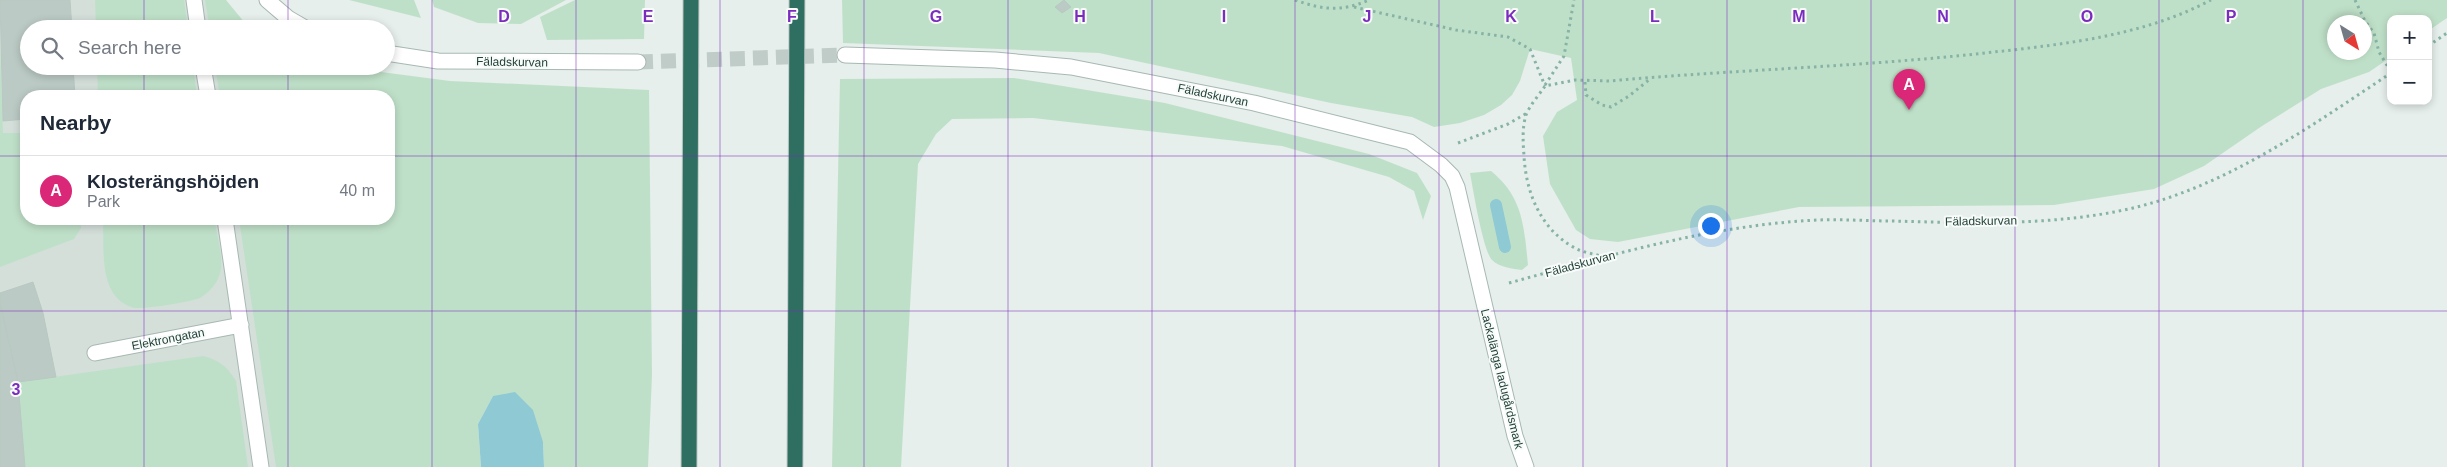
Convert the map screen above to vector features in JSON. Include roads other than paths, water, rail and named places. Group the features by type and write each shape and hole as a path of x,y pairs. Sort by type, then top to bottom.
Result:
{"highway":[{"path":"689,467 691,0"},
{"path":"795,467 797,436 797,0"}],"street":[{"path":"194,0 197,20"},
{"path":"267,0 291,20"},
{"name":"Fäladskurvan","path":"395,54 438,61 638,62"},
{"name":"Fäladskurvan","path":"845,55 995,60 1071,67 1117,74 1380,133 1410,142 1430,155 1452,176 1457,188 1480,291"},
{"path":"204,75 207,90"},
{"path":"227,225 261,467"},
{"name":"Lackalänga ladugårdsmark","path":"1480,291 1514,436 1526,467"},
{"name":"Elektrongatan","path":"95,353 241,324"}],"water":[{"path":"515,392 533,410 543,442 544,467 481,467 478,424 493,396"}],"waterway":[{"path":"1496,205 1505,247"}],"tunnel":[{"path":"638,62 845,55"}],"place":[{"name":"Klosterängshöjden","path":"1909,110"}]}
